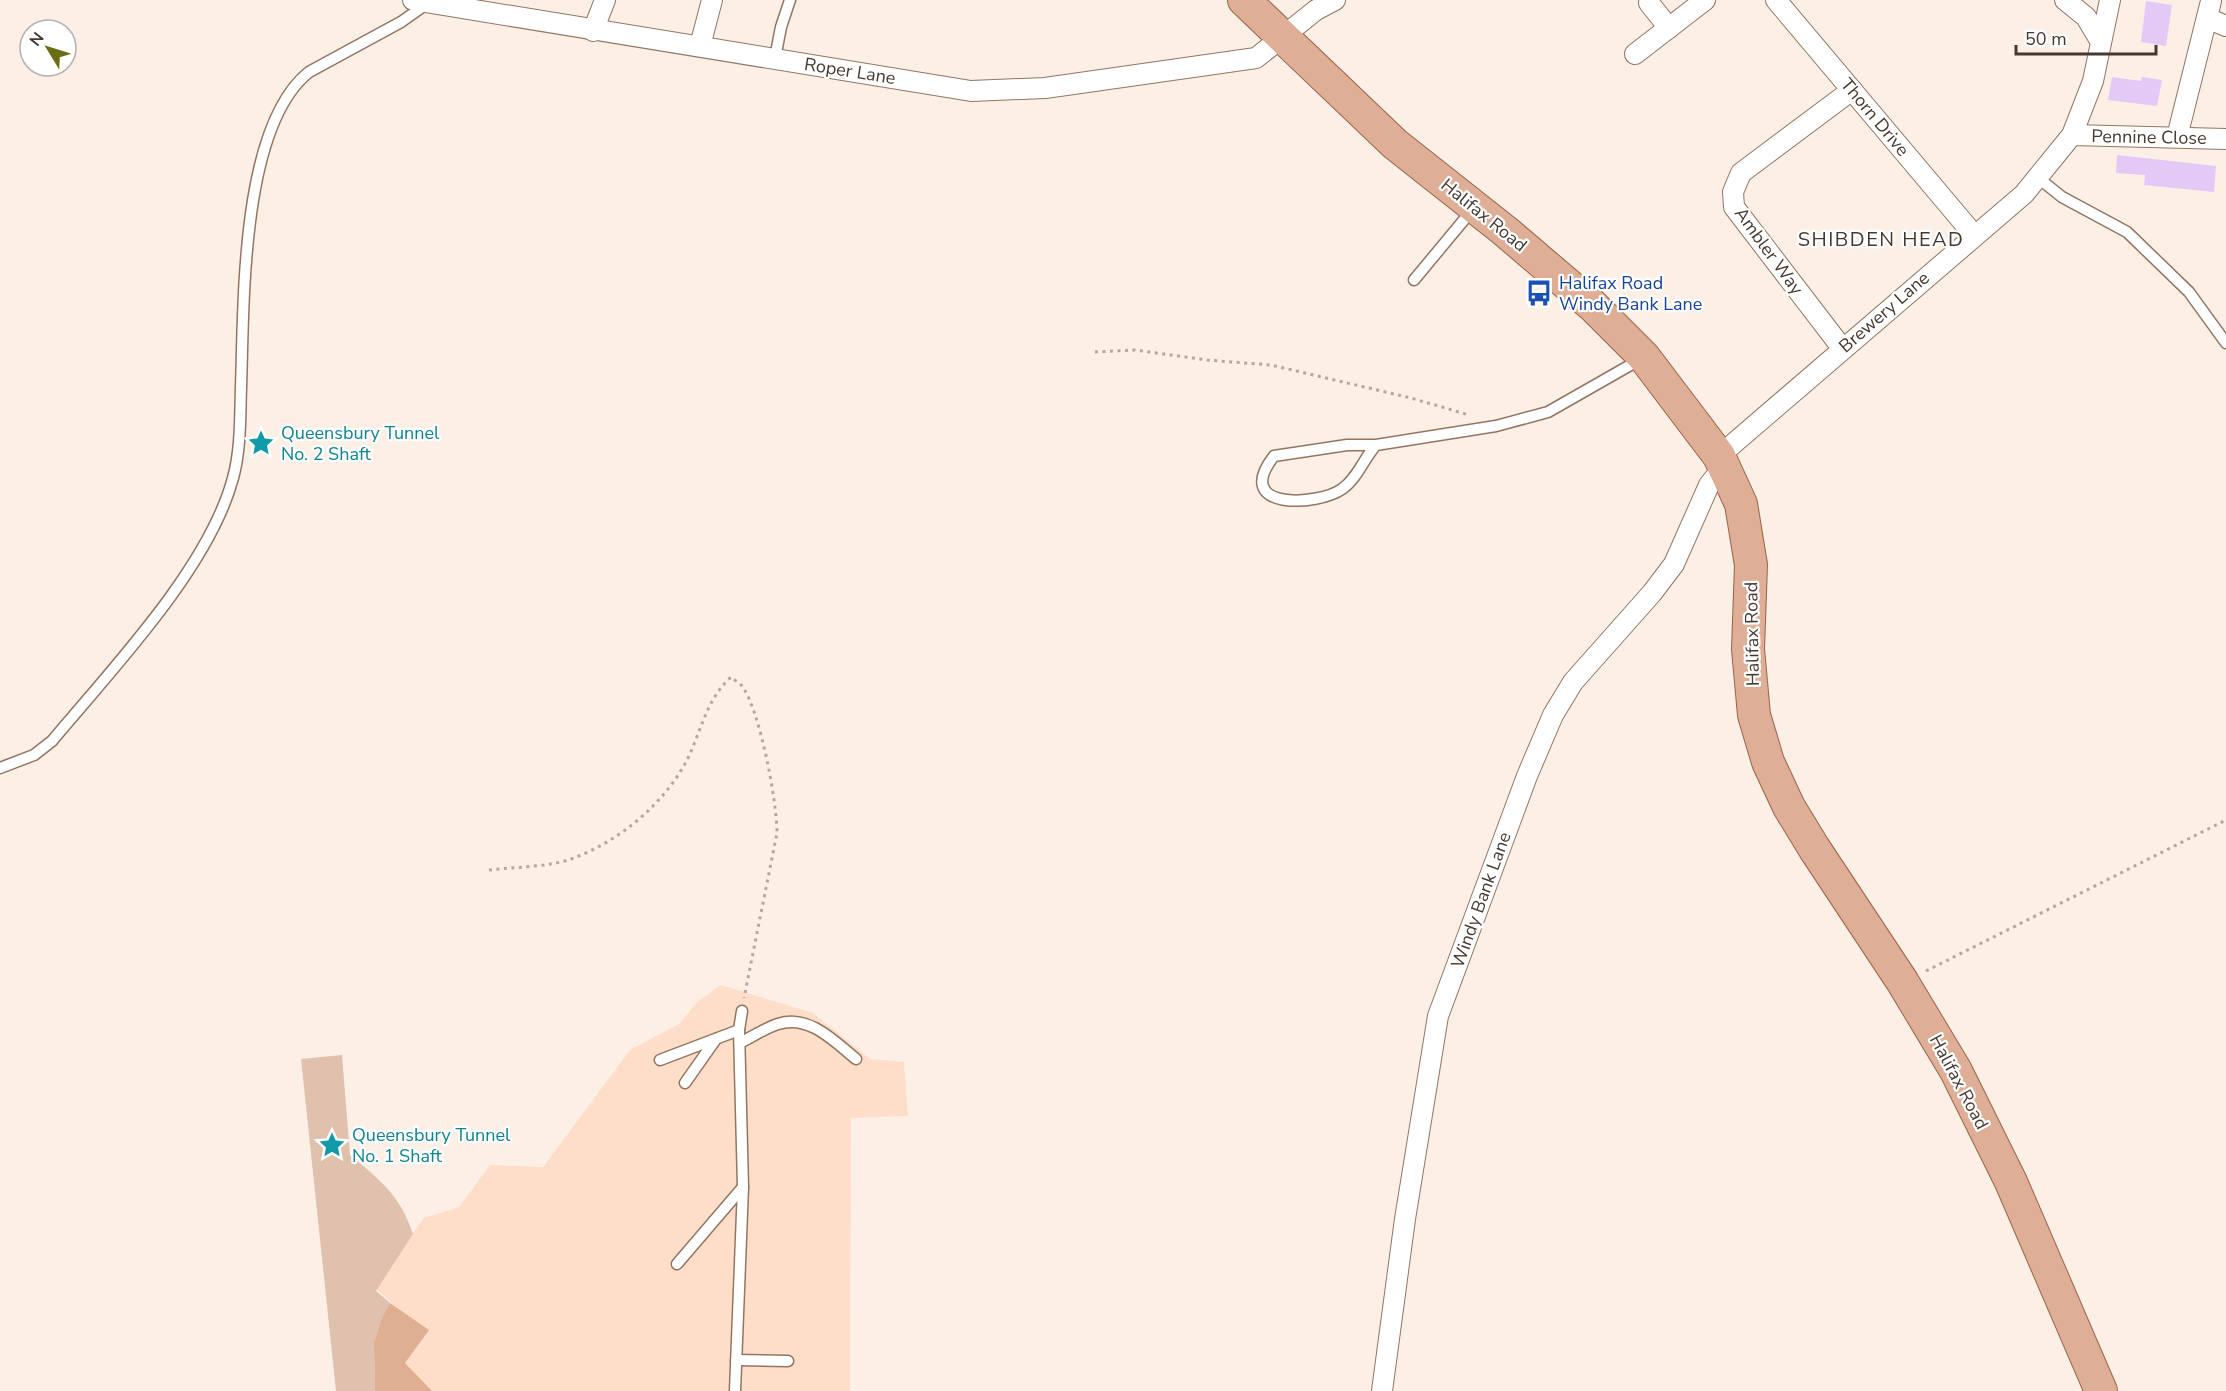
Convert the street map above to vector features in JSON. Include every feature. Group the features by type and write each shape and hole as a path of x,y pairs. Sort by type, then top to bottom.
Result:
{"main road":[{"name":"Halifax Road","path":"1244,0 1395,144 1475,206 1593,306 1644,357 1721,461 1741,504 1751,565 1748,649 1754,716 1768,762 1789,807 1902,981 1956,1071 2011,1182 2101,1391"}],"street":[{"path":"594,31 605,0"},
{"path":"700,46 712,0"},
{"name":"Roper Lane","path":"429,2 516,9 594,31 700,46 971,91 1034,88 1256,58 1316,10 1335,0"},
{"path":"1635,54 1705,0"},
{"name":"Thorn Drive","path":"1776,0 1974,235"},
{"path":"2065,0 2086,17 2101,42"},
{"name":"Brewery Lane","path":"1721,461 1842,348 2024,194 2073,135 2093,81 2109,0"},
{"path":"1649,3 1669,28"},
{"path":"2177,137 2209,10 2226,26"},
{"name":"Ambler Way","path":"1842,348 1734,207 1732,192 1741,172 1852,90"},
{"name":"Pennine Close","path":"2073,135 2226,139"},
{"name":"Windy Bank Lane","path":"1382,1391 1405,1219 1438,1016 1527,776 1553,714 1573,682 1652,593 1674,564 1721,461"}],"lane":[{"path":"775,58 781,27 790,0"},
{"path":"0,768 34,755 52,741 179,584 217,518 233,478 240,438 250,214 264,150 283,103 295,83 309,72 401,22 429,2"},
{"path":"2037,177 2062,197 2127,232 2188,292 2226,343"},
{"path":"1414,280 1475,206"},
{"path":"1376,445 1342,490 1288,501 1272,497 1264,491 1260,482 1263,470 1274,456 1347,445 1376,445 1496,426 1548,412 1644,357"},
{"path":"735,1391 743,1187 739,1030 742,1011"},
{"path":"740,1043 778,1024 795,1022 813,1026 856,1059"},
{"path":"660,1060 739,1030"},
{"path":"685,1083 716,1039"},
{"path":"677,1264 743,1187"},
{"path":"736,1360 789,1362"}],"path":[{"path":"1095,352 1135,350 1207,360 1271,365 1411,398 1496,426"},
{"path":"489,870 571,859 628,829 658,799 685,762 718,689 730,677 741,685 750,704 777,808 777,833 742,1011"},
{"path":"1902,981 1960,955 2226,820"}],"shaded area":[{"path":"721,985 813,1013 870,1059 904,1062 908,1116 851,1118 850,1391 417,1391 396,1359 419,1328 374,1287 424,1218 459,1207 490,1165 543,1167 630,1050 679,1024 698,1001"},
{"path":"342,1055 350,1155 380,1181 396,1199 413,1234 376,1291 390,1303 382,1317 374,1342 375,1391 336,1391 301,1059"},
{"path":"390,1303 429,1330 405,1363 432,1391 375,1391 374,1342 382,1317"}],"building":[{"path":"2146,1 2172,5 2166,46 2141,42"},
{"path":"2112,77 2141,81 2142,77 2162,80 2157,106 2108,100"},
{"path":"2117,155 2216,166 2214,192 2144,185 2145,175 2116,173"}],"place":[{"name":"Halifax Road Windy Bank Lane","path":"1539,293"},
{"name":"Queensbury Tunnel No. 2 Shaft","path":"261,443"},
{"name":"Queensbury Tunnel No. 1 Shaft","path":"332,1145"}],"district":[{"name":"SHIBDEN HEAD","path":"1881,239"}]}
